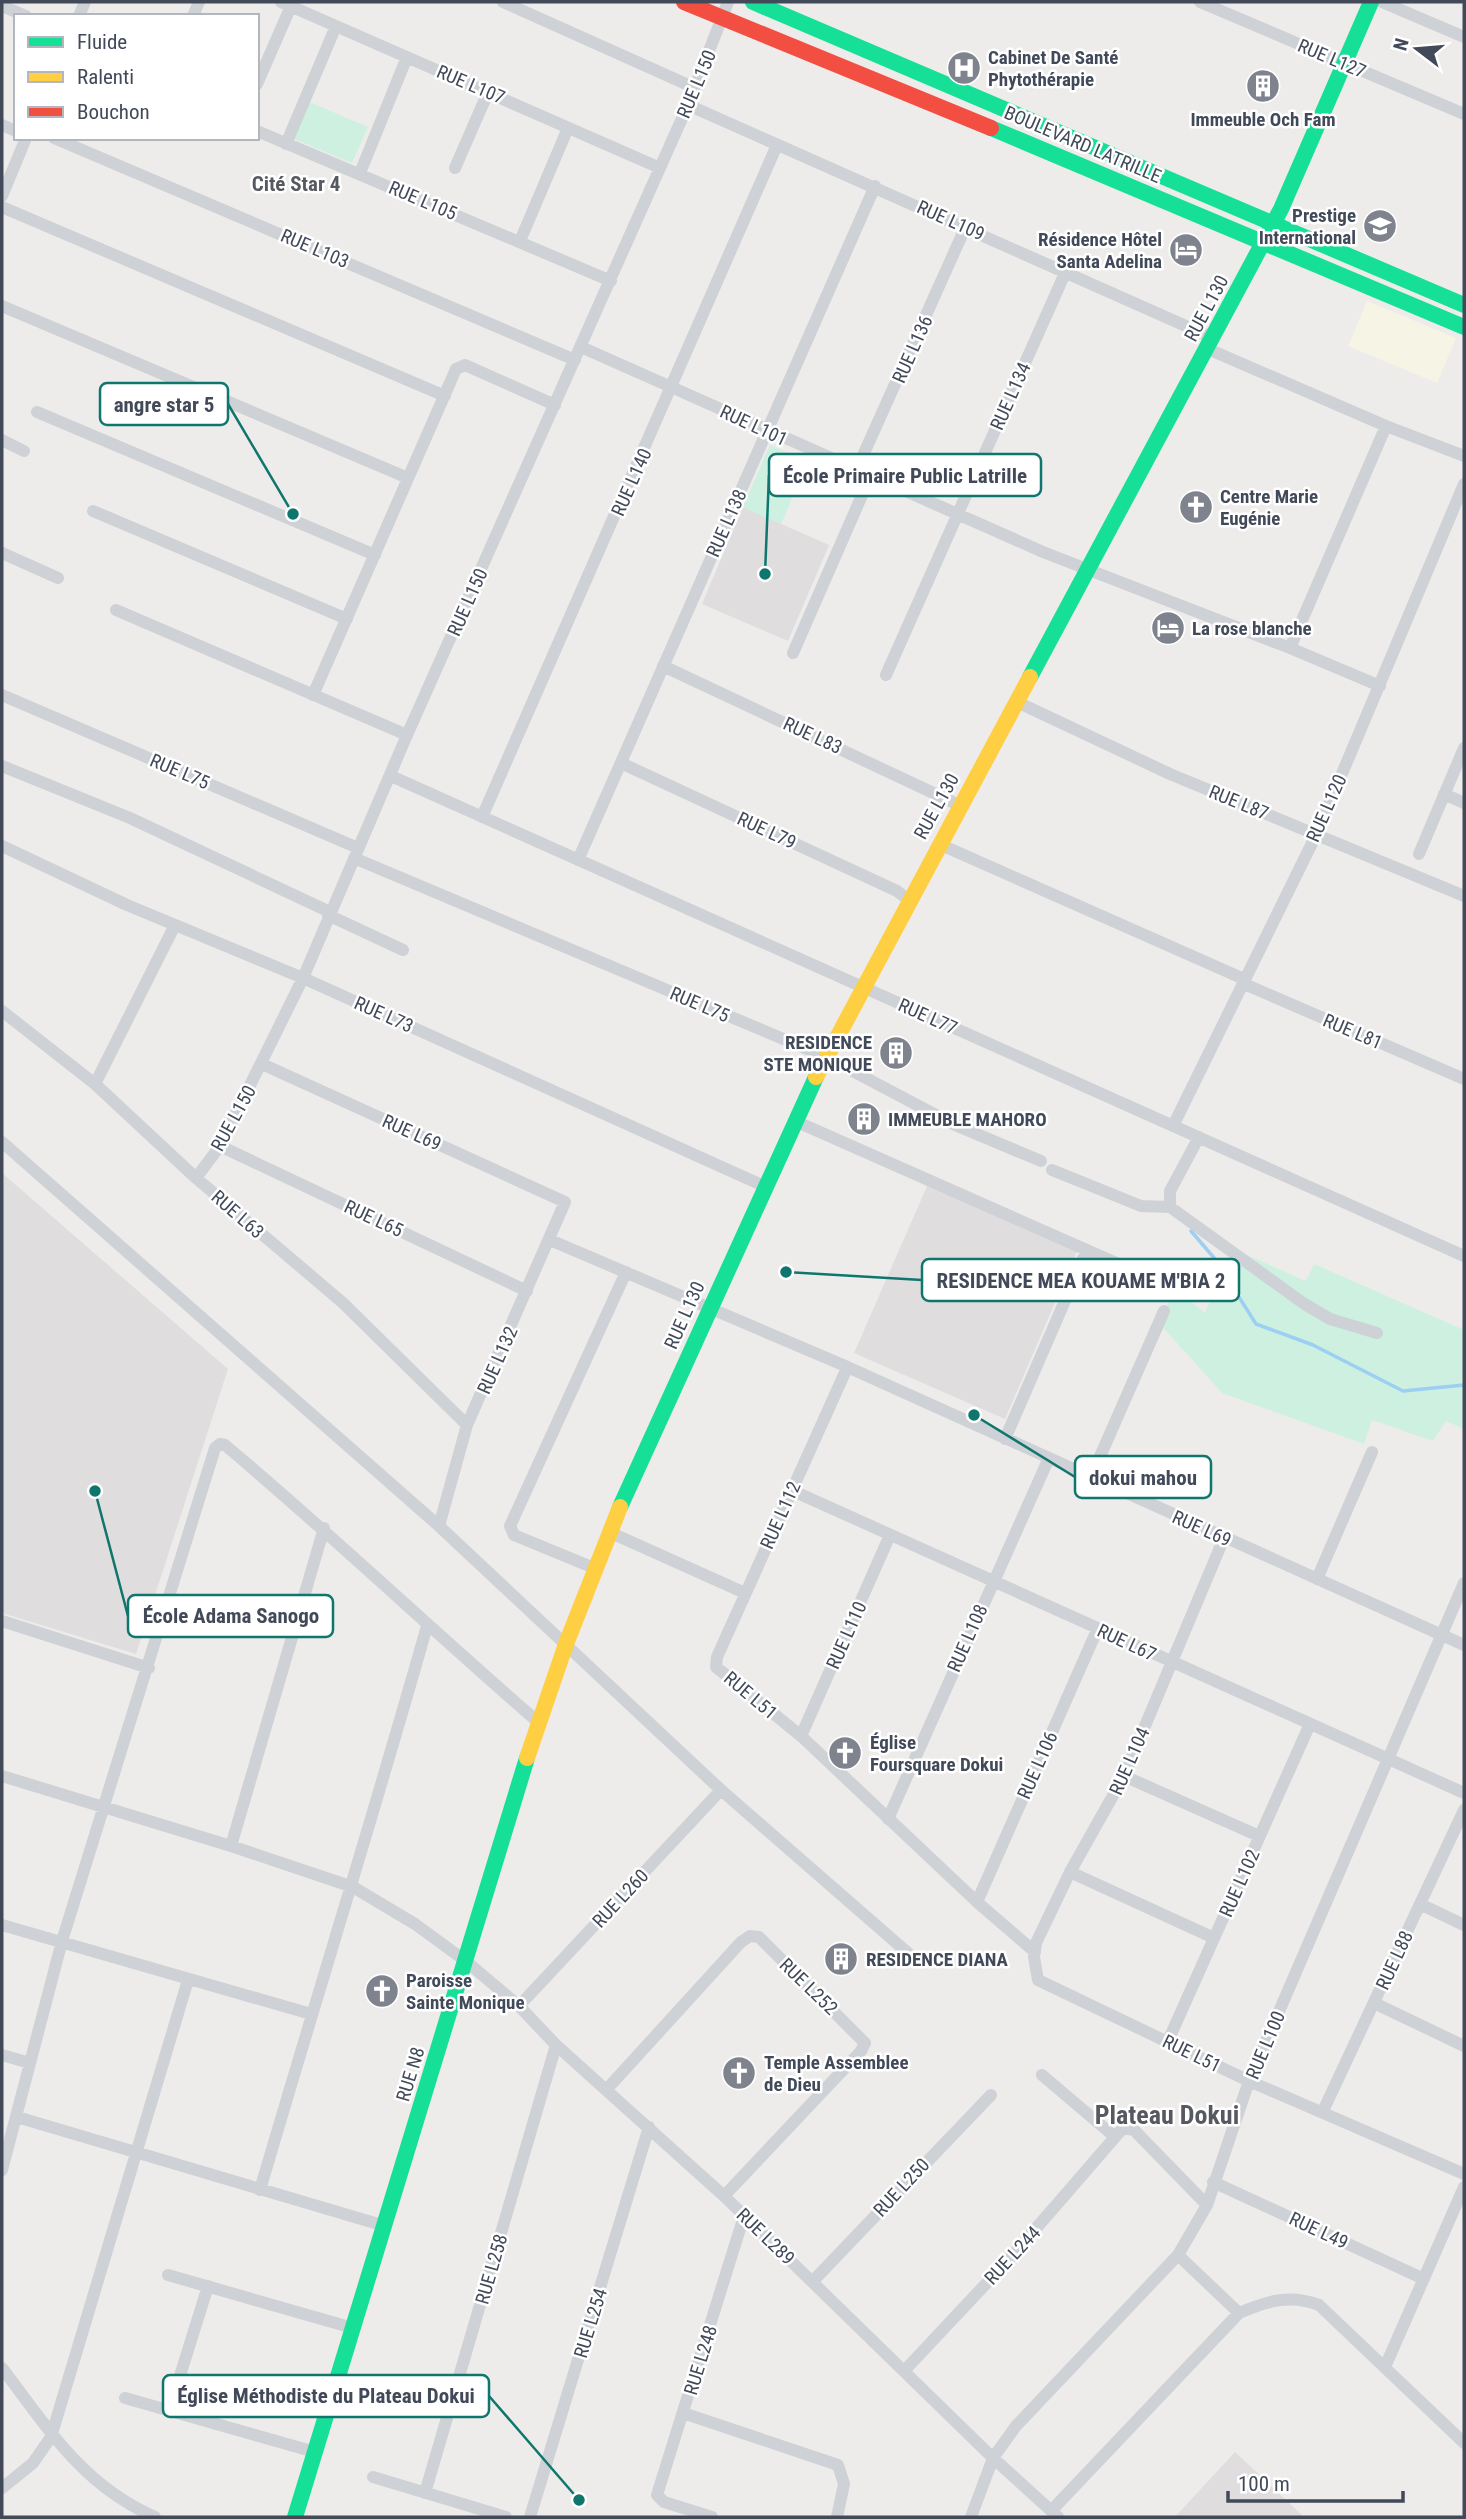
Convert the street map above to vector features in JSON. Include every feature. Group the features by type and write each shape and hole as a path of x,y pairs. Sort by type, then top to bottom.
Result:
{"street":[{"path":"503,2 695,88"},
{"name":"BOULEVARD LATRILLE","path":"684,2 844,66 1464,327"},
{"name":"RUE L150","path":"197,1178 220,1146 303,978 407,735 688,105 728,2"},
{"name":"BOULEVARD LATRILLE","path":"753,2 1464,305"},
{"name":"RUE L127","path":"1200,2 1464,114"},
{"name":"RUE L130","path":"566,1644 609,1532 764,1186 826,1057 1264,242 1371,2"},
{"path":"1382,2 1464,37"},
{"path":"259,78 286,4"},
{"name":"RUE L107","path":"286,4 489,90 660,168"},
{"path":"2,6 21,14"},
{"path":"286,144 336,26"},
{"path":"360,173 407,57"},
{"path":"455,169 489,90"},
{"name":"RUE L109","path":"688,105 1066,271 1210,344 1386,426 1464,456"},
{"path":"520,241 568,128"},
{"name":"RUE L105","path":"259,132 611,281"},
{"path":"2,196 25,140"},
{"name":"RUE L103","path":"59,140 575,360"},
{"name":"RUE L140","path":"482,817 777,145"},
{"name":"RUE L138","path":"578,860 875,186"},
{"path":"2,208 445,396"},
{"name":"RUE L136","path":"856,471 966,226"},
{"name":"RUE L134","path":"886,675 1066,271"},
{"path":"2,306 408,478"},
{"name":"RUE L101","path":"581,347 957,516 1380,686"},
{"path":"313,695 456,369 465,365 555,405"},
{"path":"37,412 374,555"},
{"path":"1290,648 1386,426"},
{"path":"2,440 24,451"},
{"path":"793,653 870,477"},
{"name":"RUE L120","path":"1173,1126 1317,833 1464,484"},
{"path":"93,511 346,619"},
{"path":"2,553 58,578"},
{"path":"116,610 407,735"},
{"name":"RUE L83","path":"663,666 961,806"},
{"name":"RUE L75","path":"2,695 356,853 826,1057 955,1125 1046,1165 1141,1206 1170,1207"},
{"name":"RUE L87","path":"1017,702 1170,774 1464,896"},
{"path":"1419,854 1464,748"},
{"name":"RUE L79","path":"621,763 884,885 910,901"},
{"path":"2,766 130,818 403,950"},
{"name":"RUE L77","path":"391,776 1464,1256"},
{"path":"1444,794 1464,803"},
{"name":"RUE L81","path":"939,844 1464,1079"},
{"name":"RUE L73","path":"2,846 175,925 303,978 764,1186"},
{"path":"95,1084 175,925"},
{"name":"RUE L63","path":"2,1011 95,1084 197,1178 343,1303 467,1425"},
{"name":"RUE L69","path":"262,1064 562,1199"},
{"path":"795,1121 1087,1250 1161,1288"},
{"path":"1199,1138 1170,1191 1170,1207 1303,1303 1330,1319 1377,1333"},
{"path":"2,1142 439,1526 721,1790 916,1961"},
{"name":"RUE L65","path":"220,1146 527,1291"},
{"name":"RUE L132","path":"439,1526 467,1425 566,1206 562,1199"},
{"name":"RUE L69","path":"550,1240 847,1368 1464,1645"},
{"path":"1005,1439 1087,1250"},
{"path":"594,1569 514,1535 510,1526 626,1272"},
{"path":"1091,1478 1164,1311"},
{"name":"RUE L112","path":"716,1664 745,1593 847,1368"},
{"path":"2,2170 62,1941 103,1805 149,1668 215,1448 220,1444 225,1445 324,1528 427,1626 538,1722"},
{"path":"1317,1579 1372,1451"},
{"name":"RUE L108","path":"887,1819 1049,1458"},
{"name":"RUE L67","path":"791,1490 1464,1793"},
{"path":"232,1846 324,1528"},
{"path":"609,1532 745,1593"},
{"name":"RUE L110","path":"801,1736 890,1535"},
{"name":"RUE L104","path":"1038,1980 1036,1942 1070,1872 1124,1776 1224,1538"},
{"name":"RUE L100","path":"971,2517 993,2458 1016,2426 1178,2255 1207,2205 1249,2081 1464,1583"},
{"path":"2,1621 149,1668"},
{"path":"260,2190 311,2014 353,1887 427,1626"},
{"name":"RUE L106","path":"977,1902 1098,1628"},
{"name":"RUE N8","path":"295,2517 467,1962 538,1722 566,1644"},
{"name":"RUE L51","path":"716,1664 801,1736 887,1819 1035,1952"},
{"name":"RUE L102","path":"1168,2041 1310,1724"},
{"name":"RUE L289","path":"2,1776 103,1805 353,1887 415,1924 467,1962 519,2006 556,2045 724,2196 993,2458 1055,2514"},
{"path":"1124,1776 1259,1836"},
{"name":"RUE L260","path":"519,2006 721,1790"},
{"name":"RUE L88","path":"1323,2111 1464,1810"},
{"path":"1070,1872 1214,1938"},
{"path":"1420,1904 1464,1925"},
{"path":"2,1925 311,2014"},
{"name":"RUE L252","path":"607,2089 741,1942 750,1936 759,1937 864,2043 861,2051 724,2196"},
{"path":"2,2488 33,2463 51,2437 188,1980"},
{"name":"RUE L51","path":"1038,1980 1249,2081 1464,2174"},
{"path":"1374,2003 1464,2046"},
{"name":"RUE L258","path":"425,2493 556,2045"},
{"path":"2,2055 30,2063"},
{"path":"1042,2075 1115,2137 1126,2127 1134,2130 1207,2205"},
{"name":"RUE L250","path":"813,2281 991,2095"},
{"path":"17,2117 385,2226"},
{"name":"RUE L254","path":"530,2517 649,2127"},
{"name":"RUE L244","path":"905,2370 1013,2255 1115,2137"},
{"name":"RUE L49","path":"1213,2182 1424,2279"},
{"path":"1385,2367 1464,2187"},
{"name":"RUE L248","path":"712,2517 664,2502 657,2495 744,2216"},
{"path":"1178,2255 1238,2313"},
{"path":"168,2275 353,2328"},
{"path":"169,2411 208,2286"},
{"path":"1055,2514 1238,2313 1269,2300 1288,2298 1320,2305 1464,2443"},
{"path":"2,2368 51,2437 105,2490 155,2517"},
{"path":"125,2398 315,2452"},
{"path":"683,2413 838,2465 844,2484 837,2517"},
{"path":"373,2477 506,2517"}],"shaded area":[{"path":"1367,301 1456,338 1437,383 1348,346"},
{"path":"743,507 829,545 788,641 702,604"},
{"path":"2,1173 228,1369 136,1654 2,1613"},
{"path":"928,1184 1078,1249 1005,1419 854,1353"},
{"path":"1235,2452 1304,2517 1175,2517"}],"green space":[{"path":"307,101 368,127 352,163 292,138"},
{"path":"770,445 808,462 781,524 743,507"},
{"path":"1233,1249 1306,1281 1314,1264 1464,1330 1464,1429 1446,1421 1433,1441 1372,1420 1364,1444 1222,1393 1159,1323 1175,1289 1205,1313"}],"waterway":[{"path":"1191,1231 1215,1259 1256,1324 1313,1345 1403,1391 1464,1385"}],"traffic: fast":[{"path":"753,2 1464,305"},
{"path":"1030,677 1281,209 1371,2"},
{"path":"991,128 1464,327"},
{"path":"620,1507 816,1077"},
{"path":"295,2517 527,1758"}],"traffic: slow":[{"path":"816,1077 1030,677"},
{"path":"527,1758 566,1644 620,1507"}],"traffic: jam":[{"path":"684,2 991,128"}],"place":[{"name":"Cabinet De Santé Phytothérapie","path":"964,68"},
{"name":"Immeuble Och Fam","path":"1263,86"},
{"name":"Prestige International","path":"1380,226"},
{"name":"Résidence Hôtel Santa Adelina","path":"1186,250"},
{"name":"Centre Marie Eugénie","path":"1196,507"},
{"name":"angre star 5","path":"293,514"},
{"name":"École Primaire Public Latrille","path":"765,574"},
{"name":"La rose blanche","path":"1168,628"},
{"name":"RESIDENCE STE MONIQUE","path":"896,1053"},
{"name":"IMMEUBLE MAHORO","path":"864,1119"},
{"name":"RESIDENCE MEA KOUAME M'BIA 2","path":"786,1272"},
{"name":"dokui mahou","path":"974,1415"},
{"name":"École Adama Sanogo","path":"95,1491"},
{"name":"Église Foursquare Dokui","path":"845,1753"},
{"name":"RESIDENCE DIANA","path":"841,1959"},
{"name":"Paroisse Sainte Monique","path":"382,1991"},
{"name":"Temple Assemblee de Dieu","path":"739,2073"},
{"name":"Église Méthodiste du Plateau Dokui","path":"579,2500"}],"district":[{"name":"Cité Star 4","path":"296,184"},
{"name":"Plateau Dokui","path":"1167,2115"}]}
